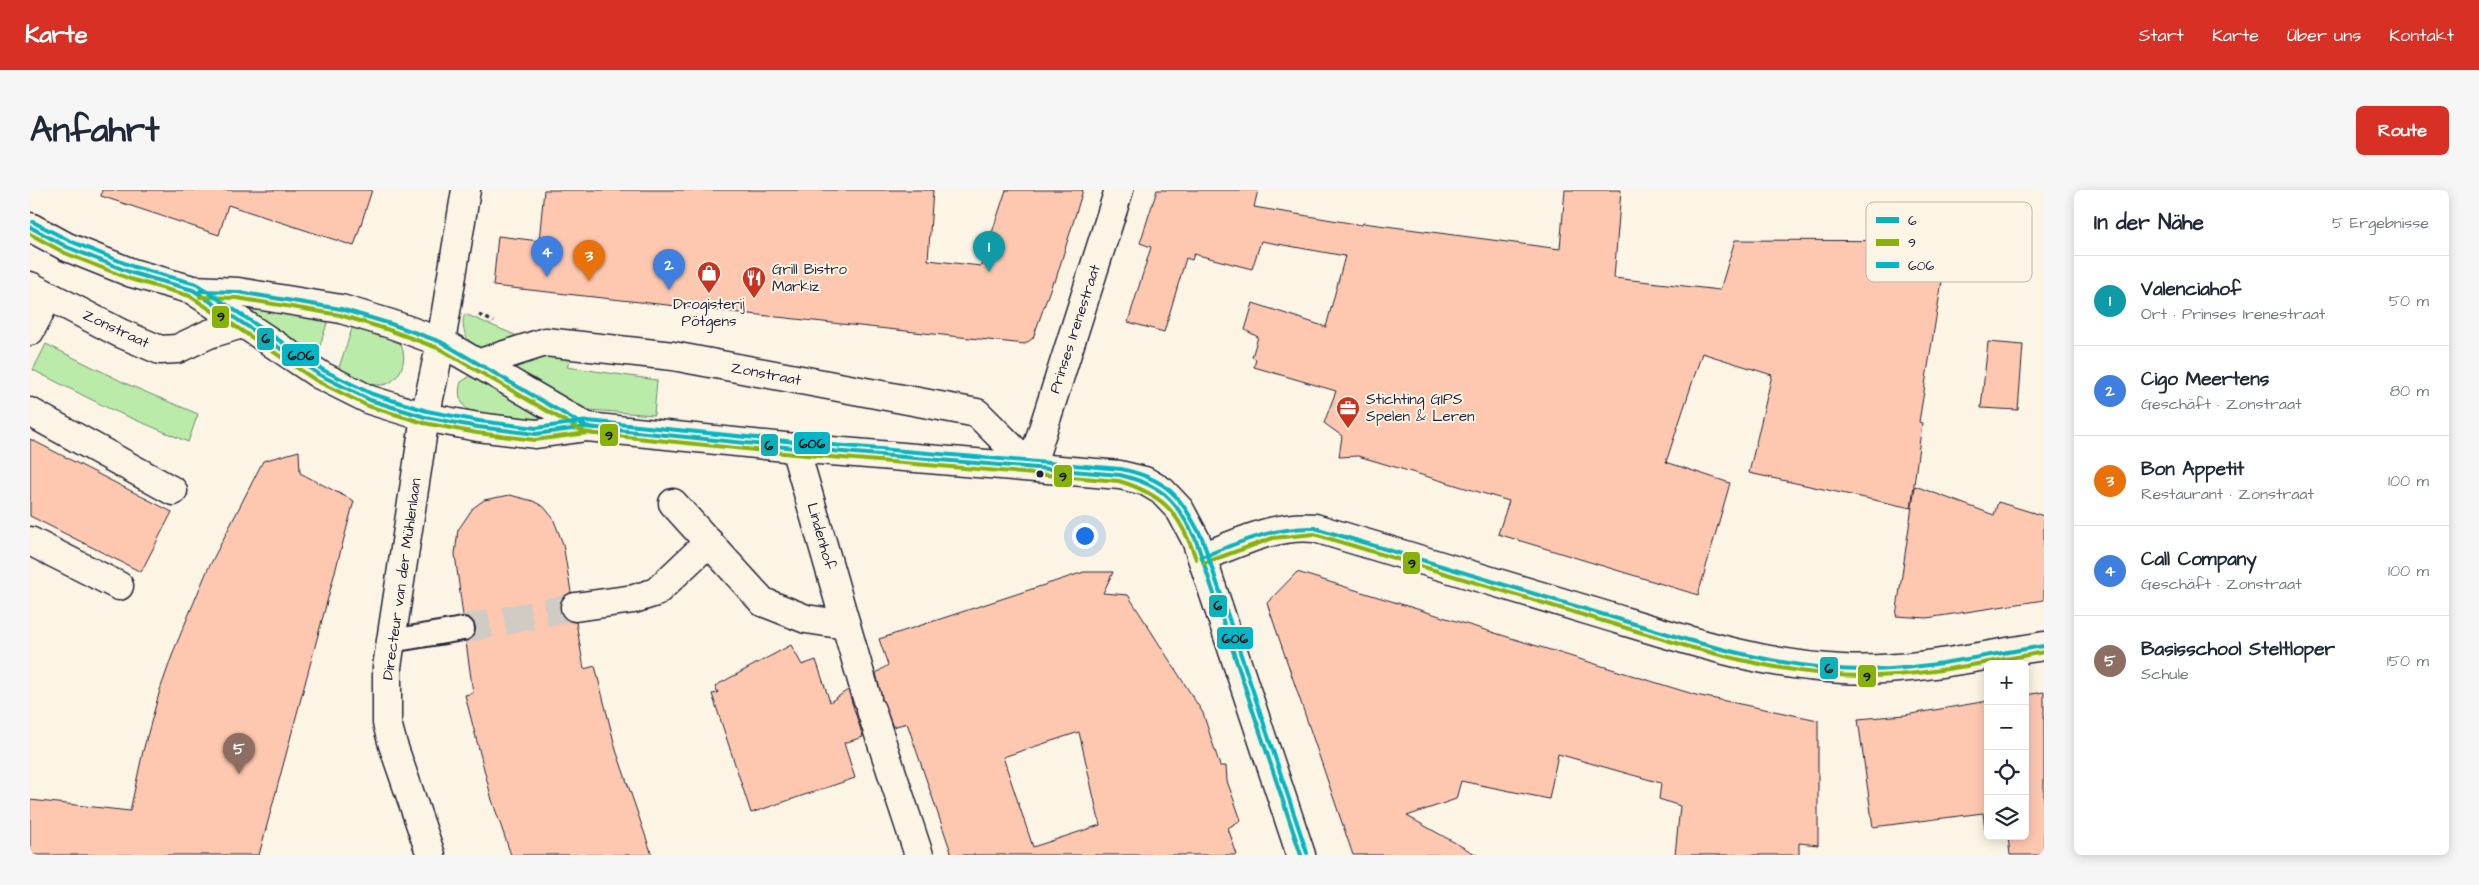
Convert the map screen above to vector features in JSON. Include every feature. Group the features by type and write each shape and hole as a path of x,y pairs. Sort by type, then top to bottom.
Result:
{"street":[{"path":"425,417 441,342 466,190"},
{"name":"Prinses Irenestraat","path":"1031,467 1119,190"},
{"path":"30,226 67,247 132,273 193,290 238,292 341,309 441,342 587,427"},
{"path":"193,290 295,360 370,400 425,417 478,427 536,434 587,427 796,448 1094,471 1145,481 1162,491 1180,510 1196,540 1301,855"},
{"name":"Zonstraat","path":"30,331 39,291 120,333 160,350 177,349 209,334 242,324"},
{"name":"Zonstraat","path":"480,363 546,342 673,356 977,413 1031,467"},
{"path":"30,412 173,491"},
{"name":"Directeur van der Mühlenlaan","path":"425,417 387,667 387,723 392,745 431,855"},
{"name":"Lindenhof","path":"796,448 869,704 919,855"},
{"path":"673,503 763,602 806,619 846,625"},
{"path":"1202,557 1271,531 1294,526 1315,528 1694,642 1760,659 1808,667 1843,670 1894,669 2044,646"},
{"path":"30,541 119,586"},
{"path":"575,606 634,599 656,592 709,542"}],"lane":[{"path":"391,641 463,628"}],"green space":[{"path":"246,306 329,317 316,358 285,337"},
{"path":"465,314 515,335 516,339 497,346 479,348 466,337 463,325"},
{"path":"354,323 385,332 400,342 403,349 403,365 400,372 389,383 382,385 371,384 338,370"},
{"path":"46,344 129,385 198,414 188,442 110,409 33,370"},
{"path":"549,351 562,353 569,363 567,367 657,380 654,415 590,410 569,404 510,369 511,365"},
{"path":"472,375 544,417 541,420 470,412 462,402 459,391 461,382"}],"building":[{"path":"102,190 372,190 354,246 228,205 219,235 101,196"},
{"path":"544,190 933,190 928,260 981,266 1006,190 1083,190 1055,282 1053,281 1033,338 1025,344 493,286 498,236 539,241"},
{"path":"1157,190 1258,190 1254,207 1362,225 1363,223 1560,249 1565,190 1621,190 1614,278 1720,290 1735,240 1866,241 1866,282 1942,282 1919,422 1922,423 1911,508 1749,473 1772,375 1702,353 1666,462 1730,483 1698,595 1498,534 1509,501 1358,456 1339,457 1342,436 1324,423 1336,391 1254,367 1256,359 1252,357 1258,337 1245,330 1253,303 1326,327 1345,256 1261,241 1252,269 1194,254 1192,260 1186,258 1164,332 1128,322 1151,247 1140,243"},
{"path":"1988,342 2023,345 2018,410 1981,408"},
{"path":"30,439 172,512 141,572 30,516"},
{"path":"299,451 300,473 354,501 259,855 30,855 30,800 130,811 143,751 160,690 174,650 207,571 263,461"},
{"path":"1915,486 1994,515 1998,502 2044,516 2044,600 1927,618 1896,616"},
{"path":"510,495 533,501 544,507 553,518 563,544 571,592 561,601 560,610 563,617 569,621 576,622 584,669 595,666 616,750 652,855 511,855 492,800 465,695 473,693 466,642 475,634 476,627 473,620 463,616 455,554 458,530 473,508 484,500"},
{"path":"1084,572 1113,572 1103,593 1128,595 1203,713 1220,766 1226,766 1227,781 1241,820 1228,828 1237,855 952,855 907,723 893,727 882,699 876,673 888,665 879,639","holes":["1079,732 1100,825 1033,847 1003,757"]},
{"path":"1297,572 1696,695 1818,720 1818,845 1799,843 1799,855 1675,855 1680,806 1659,799 1661,783 1558,754 1549,799 1461,781 1456,799 1407,816 1477,855 1353,855 1267,603"},
{"path":"791,645 802,665 816,660 830,702 848,690 863,737 844,743 855,778 751,813 712,694 718,693 715,686"},
{"path":"2044,692 2044,855 2010,855 2008,840 2029,840 2029,694"},
{"path":"1984,702 1984,822 1983,813 1873,827 1858,719 1905,715"}],"tunnel":[{"path":"463,629 575,607"}],"transit line":[{"name":"606","path":"33,222 70,241 134,267 196,284 323,370 372,394 427,411 479,421 536,428 588,421 796,442 1121,469 1150,478 1161,484 1179,500 1202,538 1307,853"},
{"name":"6","path":"30,227 67,247 132,273 193,290 320,375 370,400 425,417 478,427 536,434 587,427 795,448 1120,475 1148,484 1175,505 1196,540 1301,855"},
{"name":"9","path":"30,234 65,253 130,279 190,296 317,381 368,406 424,423 477,433 535,440 587,433 794,454 1119,481 1148,493 1169,508 1184,530 1196,559"},
{"name":"6","path":"200,291 238,292 341,309 391,324 441,342 587,427 596,428"},
{"name":"9","path":"200,297 237,298 340,315 389,330 438,348 584,432 595,434"},
{"name":"6","path":"1202,557 1243,541 1271,533 1300,528 1315,528 1688,640 1754,657 1821,668 1867,670 1912,667 2044,646"},
{"name":"9","path":"1204,563 1273,538 1314,534 1686,646 1753,663 1820,674 1866,676 1911,674 2044,652"}],"place":[{"name":"Valenciahof","path":"989,272"},
{"name":"Call Company","path":"547,277"},
{"name":"Bon Appetit","path":"589,281"},
{"name":"Cigo Meertens","path":"669,290"},
{"name":"Drogisterij Pötgens","path":"709,294"},
{"name":"Grill Bistro Markiz","path":"754,299"},
{"name":"Stichting GIPS Spelen & Leren","path":"1348,429"},
{"name":"Basisschool Steltloper","path":"239,774"}]}
